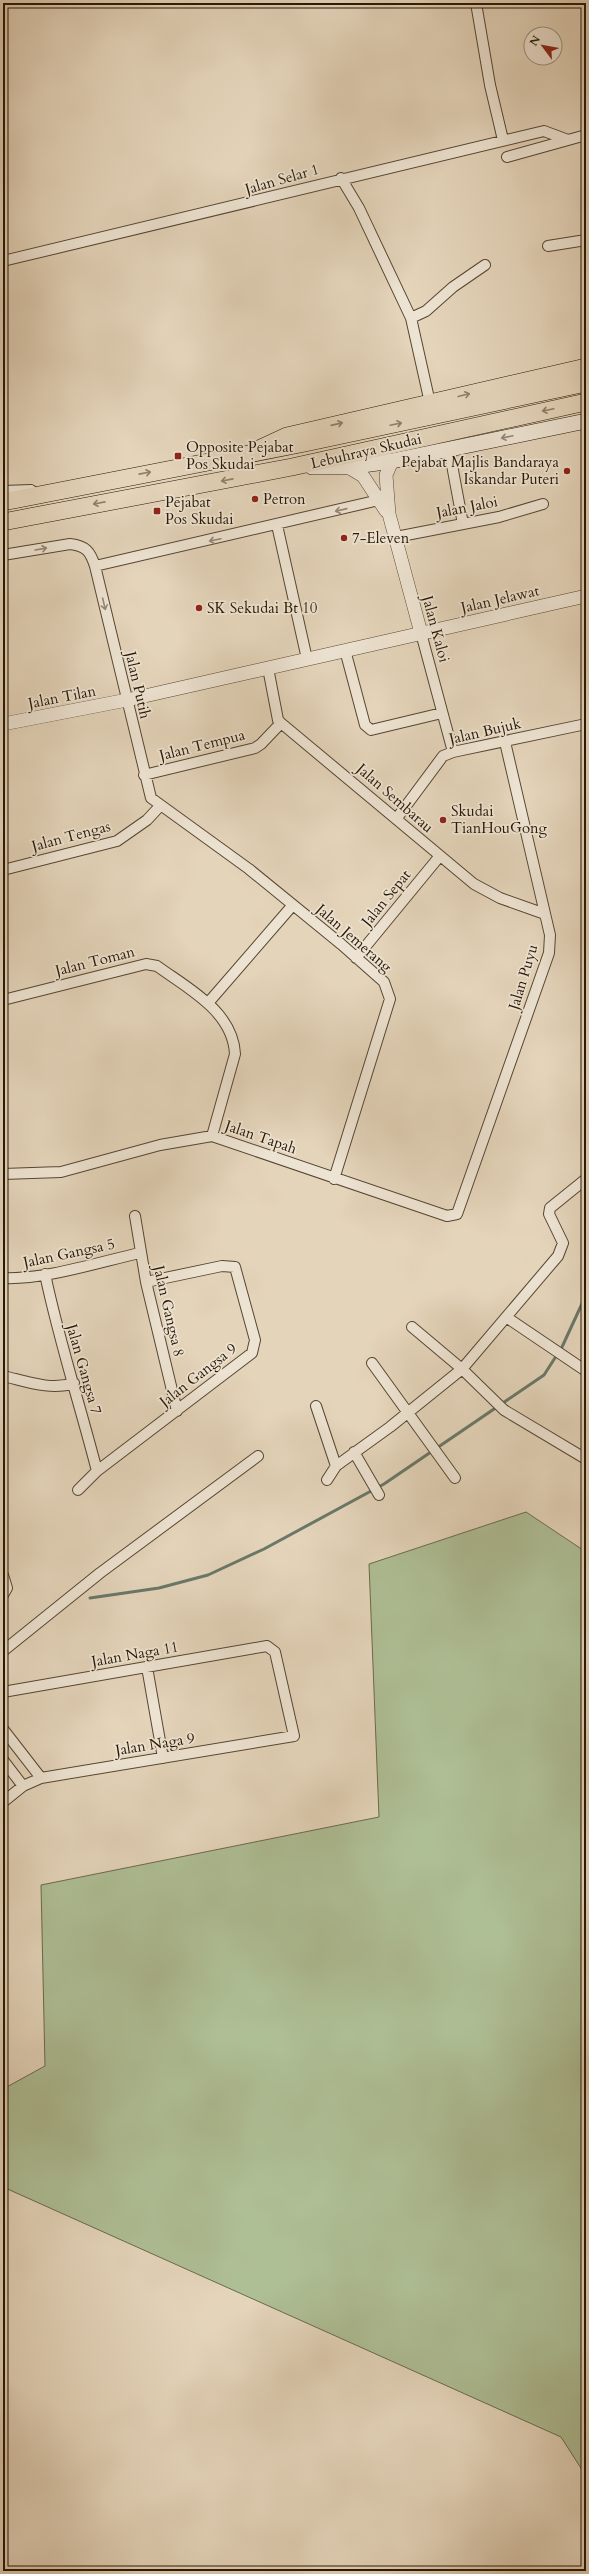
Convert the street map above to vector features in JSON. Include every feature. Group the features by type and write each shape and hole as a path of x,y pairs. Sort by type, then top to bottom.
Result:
{"main road":[{"path":"248,454 287,436 586,367"},
{"path":"538,393 586,378"},
{"name":"Lebuhraya Skudai","path":"3,502 80,488 143,473 248,454 586,384"},
{"name":"Lebuhraya Skudai","path":"3,522 292,467 586,402"},
{"path":"292,467 348,467 392,461 586,421"}],"street":[{"path":"476,3 490,85 503,140"},
{"name":"Jalan Selar 1","path":"3,261 234,208 341,178 544,131 568,140"},
{"path":"507,157 586,135"},
{"path":"341,178 362,213 411,318 430,403"},
{"path":"548,246 586,240"},
{"path":"411,318 426,311 453,287 485,265"},
{"path":"449,449 463,524"},
{"name":"Jalan Kaloi","path":"388,514 385,480 392,461"},
{"name":"Jalan Kaloi","path":"348,467 363,476 388,514 396,537 453,752"},
{"path":"3,491 80,488"},
{"path":"95,566 277,525 379,500"},
{"name":"Jalan Jaloi","path":"396,537 499,517 543,504"},
{"path":"277,525 307,659"},
{"name":"Jalan Putih","path":"3,555 70,544 81,545 90,551 95,566 144,775 151,798 160,806"},
{"name":"Jalan Jelawat","path":"268,668 586,596"},
{"path":"345,650 365,725 371,730 442,713"},
{"path":"268,668 278,720 281,723"},
{"name":"Jalan Tilan","path":"3,724 127,700 268,668"},
{"name":"Jalan Tempua","path":"144,775 255,748 261,744 281,723"},
{"name":"Jalan Sembarau","path":"281,723 397,818 439,856 474,884 500,898 545,914"},
{"name":"Jalan Bujuk","path":"397,818 442,756 453,752 586,724"},
{"name":"Jalan Puyu","path":"457,1214 549,953 550,935 505,742"},
{"name":"Jalan Tengas","path":"3,870 117,841 148,820 160,806"},
{"name":"Jalan Jemerang","path":"160,806 249,869 384,982 390,999 334,1179"},
{"name":"Jalan Sepat","path":"356,958 439,856"},
{"path":"208,1003 292,906"},
{"name":"Jalan Toman","path":"3,1000 146,964 156,966 208,1003 220,1016 230,1032 235,1054 212,1136"},
{"name":"Jalan Tapah","path":"3,1174 61,1172 160,1145 212,1136 334,1179 447,1216 457,1214"},
{"path":"327,1480 336,1466 406,1414 462,1369 558,1256 563,1243 550,1214 550,1208 586,1180"},
{"name":"Jalan Gangsa 8","path":"135,1216 146,1282 177,1411"},
{"name":"Jalan Gangsa 5","path":"3,1278 16,1279 45,1274 140,1253"},
{"name":"Jalan Gangsa 9","path":"78,1490 97,1471 252,1353 255,1340 235,1266 222,1266 146,1282"},
{"name":"Jalan Gangsa 7","path":"45,1274 58,1336 74,1383 97,1471"},
{"path":"506,1317 555,1352 586,1371"},
{"path":"412,1327 462,1369 504,1410 586,1459"},
{"path":"372,1363 406,1414 440,1456 455,1478"},
{"path":"3,1376 47,1386 66,1386 74,1383"},
{"path":"316,1406 336,1466"},
{"path":"354,1452 376,1490"},
{"path":"3,1651 100,1573 258,1456"},
{"path":"3,1576 7,1588 3,1595"},
{"name":"Jalan Naga 11","path":"3,1692 267,1646 275,1652 294,1736"},
{"path":"147,1667 163,1758"},
{"path":"3,1729 41,1778"},
{"name":"Jalan Naga 9","path":"3,1802 23,1786 41,1778 294,1736"},
{"path":"3,1760 23,1786"}],"green space":[{"path":"526,1512 586,1552 586,2476 561,2437 3,2187 3,2089 45,2066 41,1885 379,1817 369,1564"}],"waterway":[{"path":"90,1598 159,1588 208,1575 264,1549 384,1484 544,1375 562,1347 586,1295"}],"place":[{"name":"Opposite Pejabat Pos Skudai","path":"178,456"},
{"name":"Pejabat Majlis Bandaraya Iskandar Puteri","path":"567,471"},
{"name":"Petron","path":"255,499"},
{"name":"Pejabat Pos Skudai","path":"157,511"},
{"name":"7-Eleven","path":"344,538"},
{"name":"SK Sekudai Bt 10","path":"199,608"},
{"name":"Skudai TianHouGong","path":"443,820"}]}
